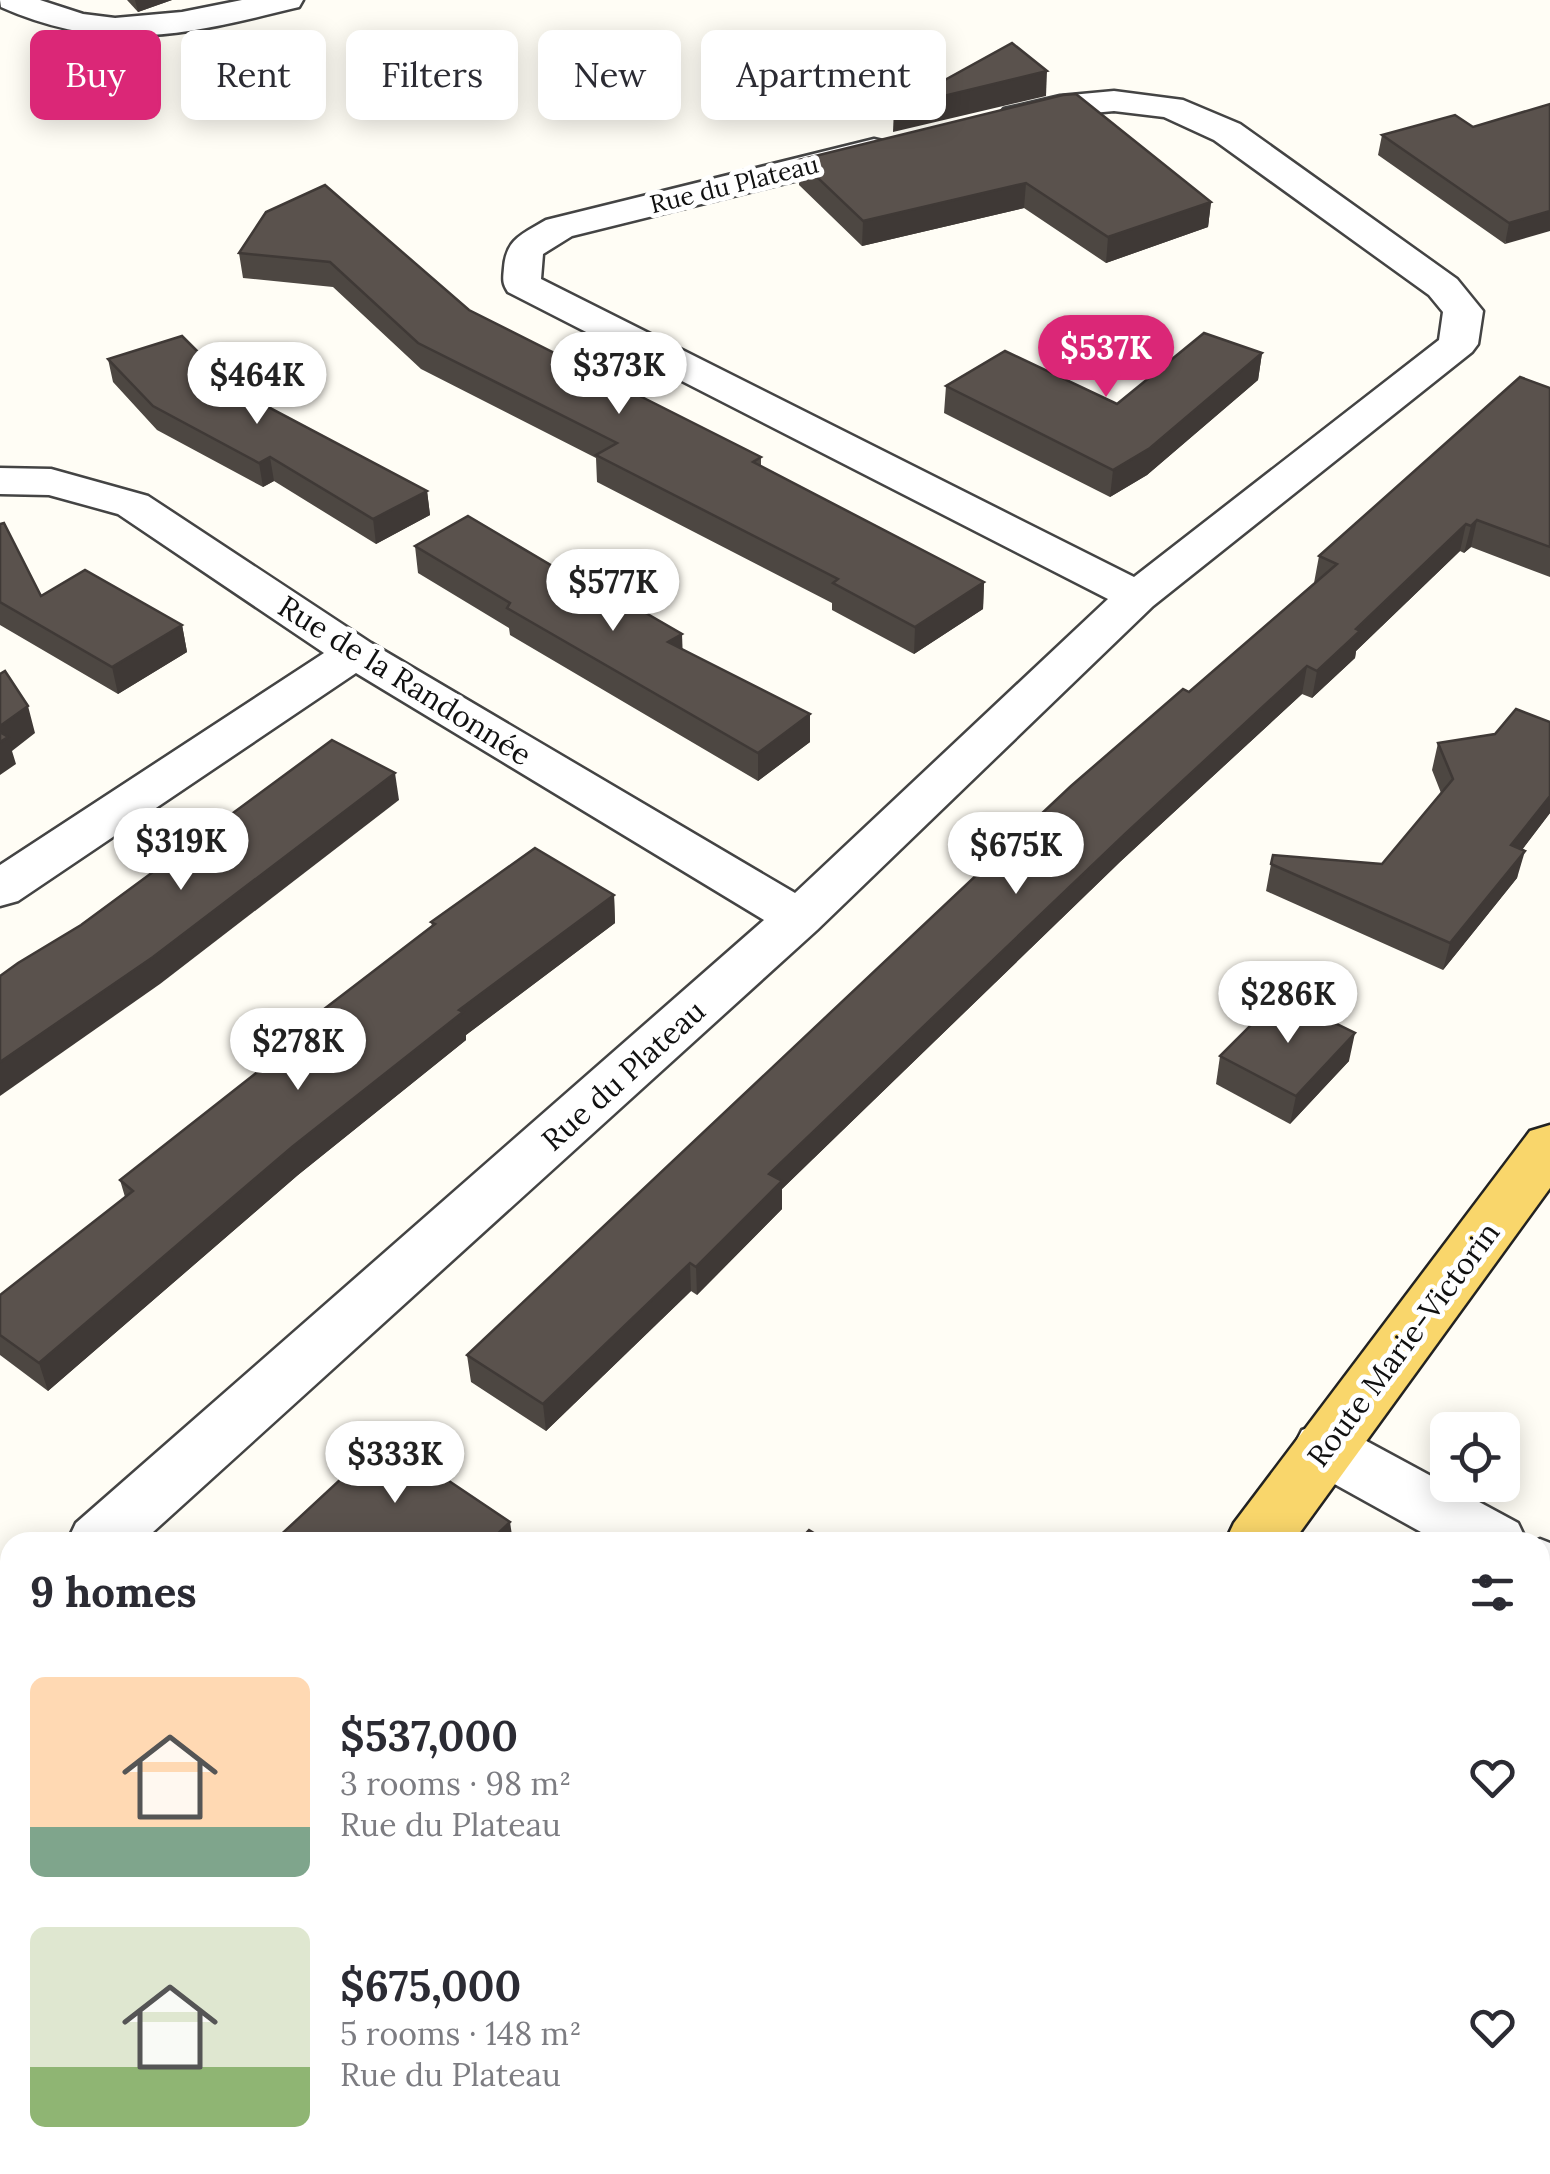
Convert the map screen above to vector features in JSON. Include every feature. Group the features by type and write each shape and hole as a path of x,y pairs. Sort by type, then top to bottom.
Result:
{"main road":[{"name":"Route Marie-Victorin","path":"1264,1532 1550,1146"}],"street":[{"path":"13,0 47,18 82,26 138,30 288,0"},
{"name":"Rue du Plateau","path":"111,1532 799,918 1137,596 1458,344 1463,311 1443,287 1226,132 1171,107 1114,102 1060,106 985,124"},
{"name":"Rue du Plateau","path":"910,141 558,228 524,250 522,284 1137,596"},
{"name":"Rue de la Randonnée","path":"0,481 51,482 133,505 355,653 799,918"},
{"path":"0,889 355,653"},
{"path":"1324,1448 1477,1532"}],"building":[{"path":"1012,43 1047,71 946,95 946,79"},
{"path":"1076,94 1211,202 1108,237 1026,183 863,221 799,160 1063,95"},
{"path":"1550,104 1550,211 1509,223 1382,135 1455,115 1473,127"},
{"path":"325,185 469,310 761,457 753,462 984,582 915,627 833,583 838,579 596,455 617,443 418,343 330,262 239,253 266,212"},
{"path":"1204,333 1262,353 1150,448 1113,470 946,386 1005,351 1117,404"},
{"path":"182,336 236,390 427,491 373,519 270,457 259,463 153,406 108,359"},
{"path":"1520,377 1550,388 1550,547 1477,520 1471,526 1466,524 1317,671 1307,666 1125,834 769,1174 782,1181 696,1267 690,1263 543,1404 467,1355 1071,786 1183,689 1189,692 1337,564 1319,556"},
{"path":"468,516 593,590 599,586 682,634 668,642 810,714 758,753 507,608 510,603 415,546"},
{"path":"4,523 41,596 85,570 182,625 112,667 0,602 0,524"},
{"path":"5,671 28,706 0,726 0,674"},
{"path":"1516,709 1550,722 1550,796 1511,845 1525,851 1450,943 1271,864 1273,855 1382,864 1453,779 1438,743 1495,734"},
{"path":"332,740 395,773 153,957 0,1062 0,976 81,925"},
{"path":"535,848 614,895 459,1010 463,1012 292,1147 39,1363 0,1335 0,1295 133,1191 120,1180 293,1044 285,1039 435,924 431,922"},
{"path":"1280,996 1355,1033 1296,1096 1220,1056"},
{"path":"385,1438 510,1522 500,1532 284,1532"}]}
